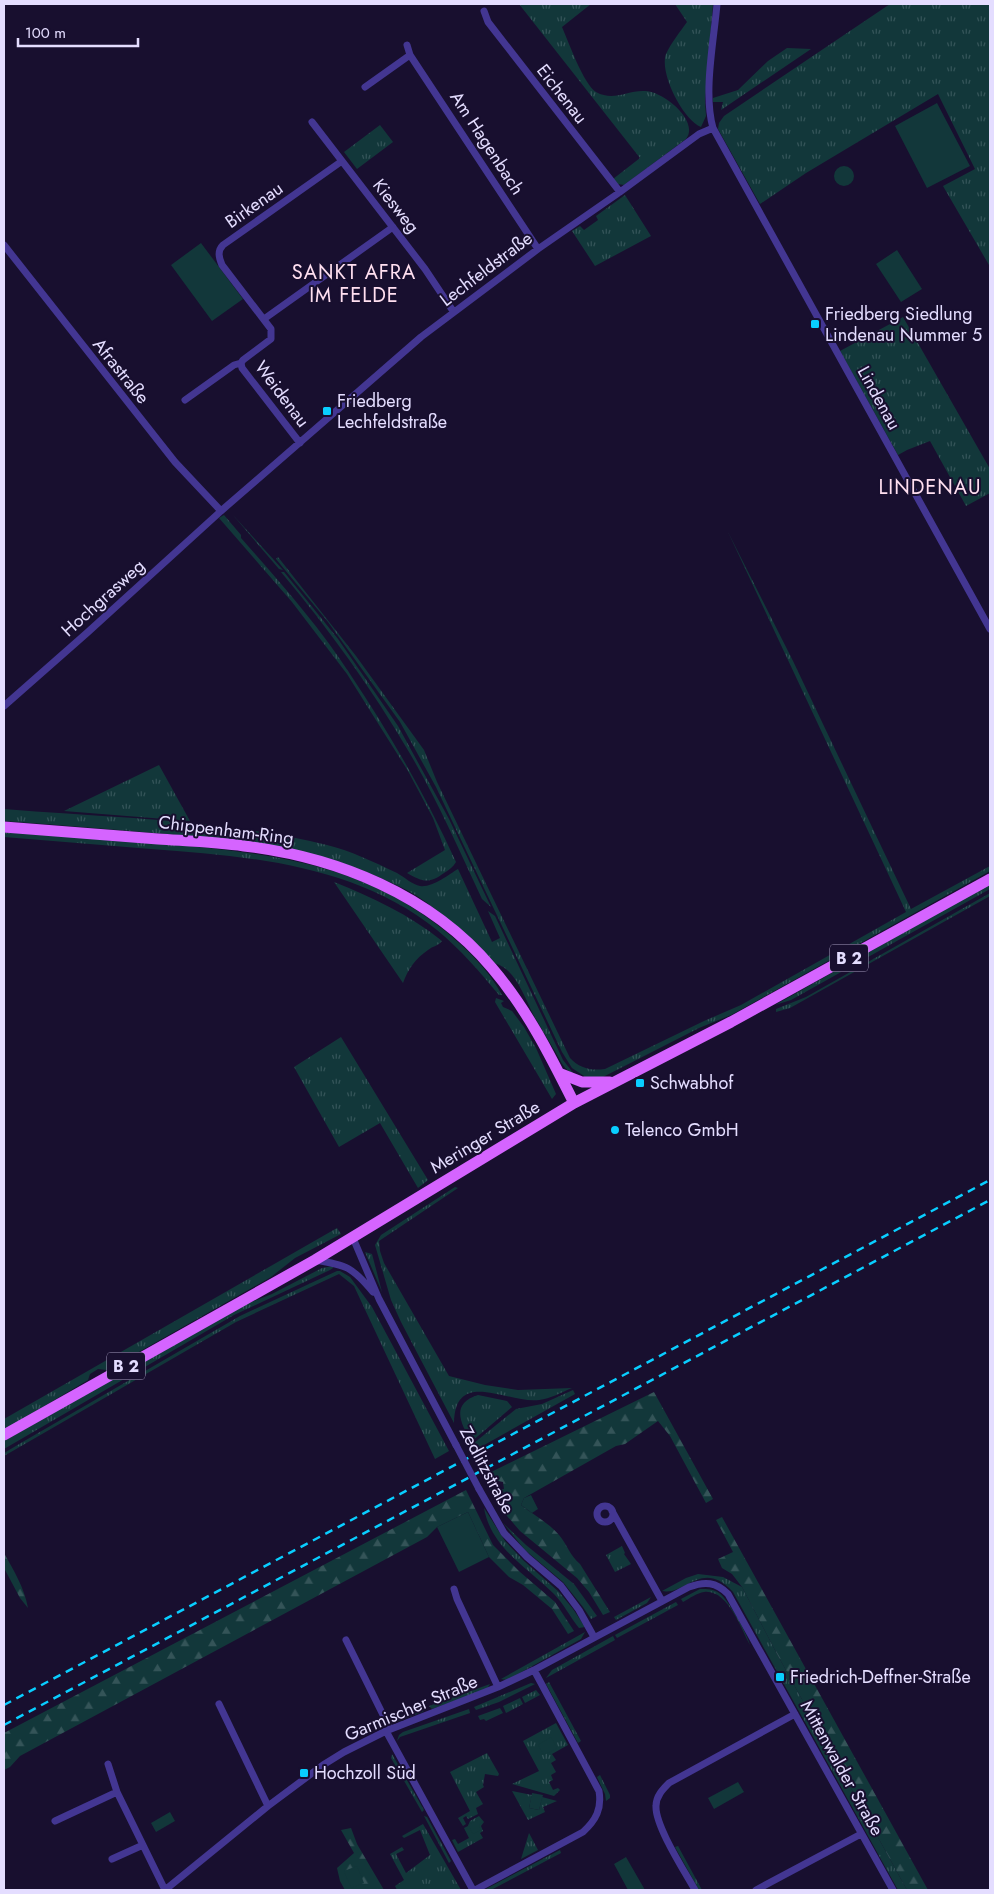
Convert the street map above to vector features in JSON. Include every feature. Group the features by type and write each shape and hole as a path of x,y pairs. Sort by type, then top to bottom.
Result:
{"main road":[{"name":"Chippenham-Ring","path":"4,827 245,846 292,854 334,865 401,893 430,911 463,938 491,966 532,1021 574,1103"},
{"name":"Meringer Straße","path":"4,1435 353,1238 574,1103 731,1022 990,879"},
{"path":"559,1073 582,1082 614,1082"}],"street":[{"path":"713,128 709,93 717,4"},
{"name":"Eichenau","path":"484,11 488,22 620,192"},
{"name":"Am Hagenbach","path":"407,45 410,55 538,249"},
{"path":"365,87 410,55"},
{"name":"Kiesweg","path":"312,122 425,269 453,311"},
{"name":"Lechfeldstraße","path":"221,511 453,311 700,134 713,128"},
{"name":"Lindenau","path":"713,128 990,629"},
{"name":"Birkenau","path":"238,286 219,258 220,248 342,161"},
{"path":"264,320 393,227"},
{"name":"Afrastraße","path":"4,245 175,462 221,511"},
{"name":"Weidenau","path":"185,400 234,365 241,363 271,339 272,329 238,286"},
{"name":"Weidenau","path":"241,363 245,373 300,443"},
{"name":"Hochgrasweg","path":"4,706 221,511"},
{"name":"Zedlitzstraße","path":"353,1238 379,1299 504,1533 527,1557 561,1586 579,1610 594,1636"},
{"name":"Zedlitzstraße","path":"315,1260 347,1267 360,1276 379,1299"},
{"path":"612,1510 662,1601"},
{"name":"Mittenwalder Straße","path":"689,1586 700,1582 712,1583 721,1587 728,1594 893,1890"},
{"name":"Garmischer Straße","path":"165,1890 268,1806 323,1766 388,1730 498,1688 689,1586"},
{"path":"454,1589 498,1688"},
{"path":"346,1640 388,1730 474,1890 583,1832 592,1823 599,1810 599,1791 534,1670"},
{"path":"219,1704 268,1806"},
{"path":"695,1890 658,1820 656,1802 661,1791 669,1783 795,1714"},
{"path":"108,1764 117,1792 165,1890"},
{"path":"55,1821 117,1792"},
{"path":"756,1890 862,1834"},
{"path":"112,1860 143,1845"}],"green space":[{"path":"519,4 591,4 562,27 586,81 591,88 603,95 615,96 645,91 653,92 670,101 678,108 688,124 689,132 686,139 624,185 618,184 613,179 640,158"},
{"path":"675,4 713,4 705,101 706,116 701,127 694,123 680,106 669,84 666,72 666,54 687,22"},
{"path":"890,4 990,4 989,265 943,186 975,169 938,94 806,173 760,204 718,129 719,123 724,116"},
{"path":"787,48 811,49 721,110 723,102 713,102 713,98 738,90 768,61"},
{"path":"937,103 970,166 927,188 895,126"},
{"path":"380,125 393,142 357,169 344,152"},
{"path":"844,166 851,169 854,176 851,183 844,186 837,183 834,176 837,169"},
{"path":"625,195 651,236 595,266 572,231 580,226 584,230 598,220 596,216"},
{"path":"201,243 243,299 212,321 171,265"},
{"path":"897,250 922,289 901,302 876,264"},
{"path":"903,317 990,469 990,493 966,506 930,441 898,455 840,351"},
{"path":"224,515 241,535 241,538 312,621 338,656 393,742 420,789 456,862 439,877 426,881 407,873 445,850 433,818 408,771 347,674 292,602 219,518"},
{"path":"233,515 283,570 279,569"},
{"path":"728,532 793,661 911,909 990,866 990,871 731,1015 699,1028 601,1078 584,1079 584,1076 572,1068 562,1052 436,787 400,722 328,622 276,559 278,557 356,656 424,750 437,782 570,1058 581,1066 600,1070 741,1005 906,912"},
{"path":"281,572 284,572 338,639 398,726 449,819 491,907 482,899 429,788 380,705 316,615"},
{"path":"159,765 190,821 64,811"},
{"path":"4,809 166,821 287,836 336,847 397,873 411,883 420,886 435,883 458,869 492,942 500,938 488,911 495,916 563,1060 574,1074 561,1061 533,1014 518,984 508,971 494,963 427,903 413,893 396,885 356,868 303,852 250,843 195,837 4,821"},
{"path":"4,832 202,847 276,857 345,875 379,889 412,907 444,930 476,960 502,995 499,995 454,945 437,930 406,908 372,891 337,878 301,868 226,855 4,837"},
{"path":"334,882 390,907 442,941 416,960 403,983"},
{"path":"990,884 990,889 791,1000 775,1005"},
{"path":"990,893 990,896 790,1008 776,1012 776,1009 806,997"},
{"path":"496,998 504,1001 501,1003 503,1007 512,1011 536,1048 556,1094 552,1099 495,1002"},
{"path":"341,1037 428,1180 418,1188 380,1123 339,1147 294,1067"},
{"path":"455,1187 458,1188 379,1241 384,1263 449,1376 485,1385 518,1390 572,1388 552,1397 539,1400 526,1400 485,1392 473,1392 463,1396 457,1406 454,1423 391,1300 375,1245 381,1235"},
{"path":"337,1228 341,1234 295,1258 271,1277 107,1370 98,1369 90,1374 88,1380 4,1430 4,1419"},
{"path":"365,1252 372,1254 382,1292"},
{"path":"333,1266 330,1270 234,1315 4,1449 4,1441 241,1306 272,1294 322,1268"},
{"path":"337,1271 350,1277 372,1307 449,1451 435,1459 354,1286 339,1274 236,1322 4,1456 4,1453 240,1316"},
{"path":"573,1390 575,1394 477,1449 474,1443 516,1409 542,1404"},
{"path":"654,1392 713,1499 706,1503 670,1436 658,1421 625,1444 616,1446 524,1498 521,1505 555,1530 562,1539 610,1612 603,1615 589,1592 577,1578 520,1531 501,1509 504,1489 503,1482 494,1480 489,1473"},
{"path":"478,1395 507,1401 512,1407 471,1442 460,1415 464,1403"},
{"path":"483,1477 491,1486 497,1489 504,1489 501,1509"},
{"path":"466,1490 493,1545 520,1572 555,1602 574,1631 568,1634 552,1609 523,1585 509,1577 489,1557 468,1512 437,1527 427,1537 20,1756 10,1767 4,1770 4,1733"},
{"path":"531,1495 538,1509 532,1513 521,1505 524,1498"},
{"path":"484,1508 505,1541 559,1592 585,1627 579,1628 554,1594 502,1546 494,1535"},
{"path":"468,1512 489,1557 459,1572 437,1527"},
{"path":"722,1517 928,1890 907,1890 742,1587 732,1574 722,1568 718,1559 733,1552 716,1520"},
{"path":"503,1523 526,1545 574,1584 597,1616 591,1619 563,1582 525,1550"},
{"path":"622,1546 624,1554 631,1564 615,1572 606,1555"},
{"path":"4,1553 21,1586 28,1608 20,1598 4,1568"},
{"path":"698,1574 723,1577 742,1587 907,1890 898,1890 733,1592 722,1582 712,1578 703,1578 671,1591 662,1591 686,1578"},
{"path":"700,1589 708,1589 719,1593 732,1610 720,1597 712,1593 704,1592 683,1602 681,1599"},
{"path":"651,1597 647,1603 616,1620 614,1617"},
{"path":"676,1602 678,1605 617,1638 615,1635"},
{"path":"585,1632 581,1639 507,1680 501,1679"},
{"path":"613,1636 615,1640 546,1678 552,1670"},
{"path":"549,1682 581,1741 578,1743 546,1684"},
{"path":"531,1683 535,1684 499,1702 476,1710 474,1707"},
{"path":"490,1684 487,1689 432,1709 429,1706"},
{"path":"536,1690 540,1695 525,1703 522,1697"},
{"path":"520,1698 523,1704 506,1713 503,1706"},
{"path":"424,1708 423,1712 396,1722 395,1717"},
{"path":"500,1708 503,1713 486,1721 484,1719 480,1720 478,1716"},
{"path":"469,1709 470,1713 400,1737 397,1741 399,1735 403,1732"},
{"path":"556,1723 568,1745 552,1754 556,1760 551,1763 556,1772 551,1775 553,1780 549,1782 553,1790 558,1788 560,1790 554,1796 512,1784 539,1771 523,1741"},
{"path":"551,1737 557,1748 544,1755 538,1745"},
{"path":"487,1753 499,1774 498,1776 485,1774 484,1787 476,1792 483,1804 476,1808 478,1814 468,1819 466,1816 463,1818 466,1824 463,1826 458,1818 470,1811 450,1772"},
{"path":"392,1754 424,1810 422,1812 391,1758"},
{"path":"600,1775 610,1795 610,1798 606,1801 605,1794 597,1777"},
{"path":"738,1782 744,1792 714,1809 708,1798"},
{"path":"512,1791 532,1795 529,1808 539,1810 542,1797 557,1801 543,1807 545,1812 528,1820"},
{"path":"532,1793 543,1795 539,1810 529,1808"},
{"path":"170,1812 175,1821 156,1832 151,1823"},
{"path":"424,1816 427,1817 451,1861 449,1863"},
{"path":"479,1816 484,1822 481,1826 483,1831 480,1833 483,1838 458,1852 452,1840 455,1839 458,1844 469,1838 464,1828 468,1826 470,1821"},
{"path":"480,1819 483,1822 479,1825 481,1830 473,1834 468,1825"},
{"path":"423,1824 461,1890 397,1890 395,1886 404,1880 390,1854 402,1847 404,1850 396,1854 406,1873 430,1855 420,1830 404,1838 402,1836"},
{"path":"351,1828 357,1844 384,1890 345,1890 340,1881 337,1868 354,1853 341,1830"},
{"path":"529,1833 538,1850 521,1859"},
{"path":"678,1846 702,1890 699,1890 675,1847"},
{"path":"560,1850 561,1853 491,1890 484,1890"},
{"path":"626,1857 645,1890 628,1890 614,1864"},
{"path":"357,1866 364,1883 351,1888 344,1871"}],"railway":[{"path":"4,1705 990,1180"},
{"path":"4,1725 990,1200"}],"place":[{"name":"Friedberg Siedlung Lindenau Nummer 5","path":"815,324"},
{"name":"Friedberg Lechfeldstraße","path":"327,411"},
{"name":"Schwabhof","path":"640,1083"},
{"name":"Telenco GmbH","path":"615,1130"},
{"name":"Friedrich-Deffner-Straße","path":"780,1677"},
{"name":"Hochzoll Süd","path":"304,1773"}],"district":[{"name":"SANKT AFRA IM FELDE","path":"354,284"},
{"name":"LINDENAU","path":"930,487"}]}
